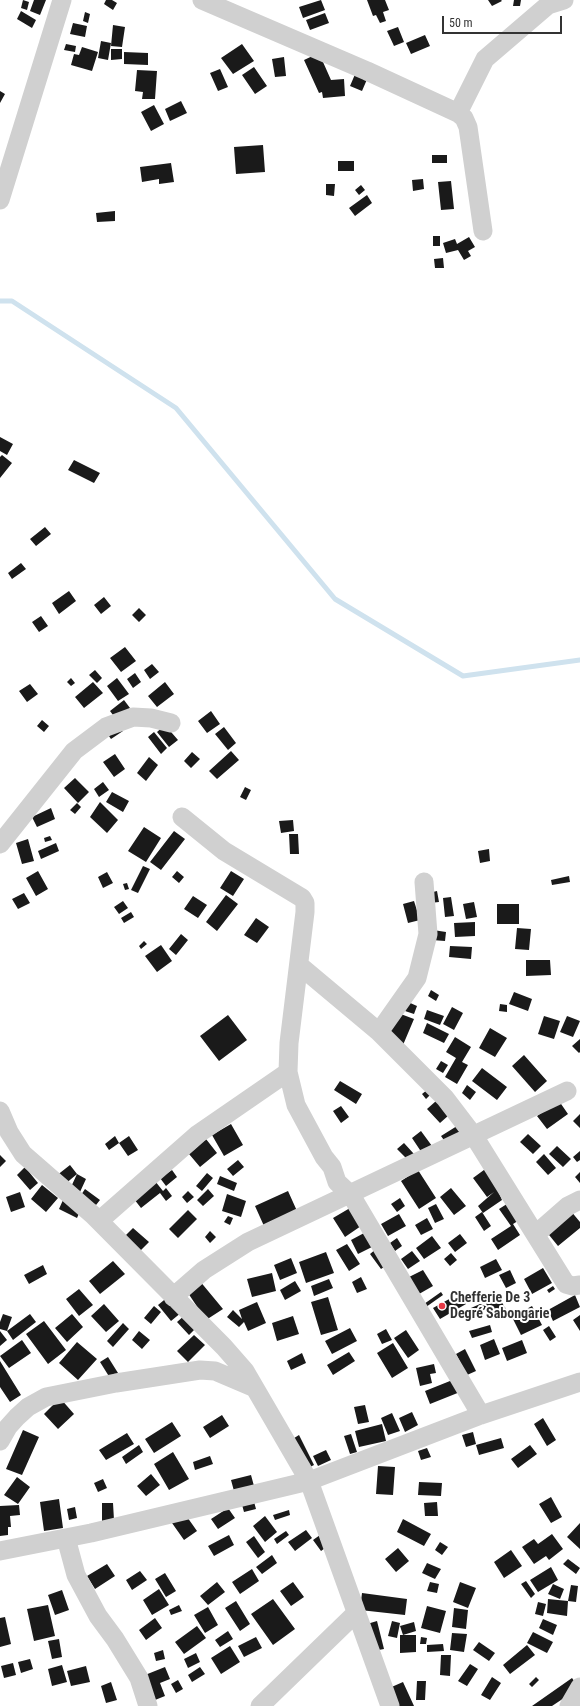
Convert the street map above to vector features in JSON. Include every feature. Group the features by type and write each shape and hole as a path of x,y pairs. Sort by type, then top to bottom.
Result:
{"street":[{"path":"0,200 62,0"},
{"path":"202,0 233,5 367,71 458,113 464,118 468,127 483,231"},
{"path":"458,113 485,59 548,5 564,0"},
{"path":"0,844 74,751 106,728 133,717 151,718 171,723"},
{"path":"182,817 224,851 302,898 305,903 289,1043 288,1072 296,1105 324,1157 332,1167 337,1182 351,1195 480,1415"},
{"path":"379,1032 417,978 428,934 424,882"},
{"path":"299,965 379,1032 445,1098 474,1136 566,1284 573,1286 580,1285"},
{"path":"99,1221 198,1134 288,1072"},
{"path":"173,1297 204,1270 248,1242 351,1195 567,1091"},
{"path":"0,1111 9,1132 23,1154 99,1221 224,1347 245,1371 309,1481 390,1706"},
{"path":"536,1234 568,1206 580,1200"},
{"path":"215,1371 224,1347"},
{"path":"0,1441 8,1427 17,1417 28,1407 46,1397 116,1383 200,1370 215,1371 255,1388"},
{"path":"0,1551 66,1538 309,1481 480,1415 580,1382"},
{"path":"66,1538 76,1575 98,1616 139,1678 148,1706"},
{"path":"260,1706 356,1613"},
{"path":"569,1706 580,1687"}],"building":[{"path":"23,0 29,2 27,10 21,8"},
{"path":"34,0 46,0 40,15 30,11"},
{"path":"106,0 112,0 117,3 113,10 104,4"},
{"path":"321,0 325,10 303,18 299,7"},
{"path":"367,0 385,0 389,10 383,12 386,21 380,23 376,15 373,16"},
{"path":"488,0 501,0 502,1 492,6"},
{"path":"514,0 521,0 520,6 513,6"},
{"path":"21,11 36,20 32,28 17,19"},
{"path":"85,12 90,14 88,23 83,21"},
{"path":"325,13 329,23 310,30 306,20"},
{"path":"73,23 87,26 85,37 70,34"},
{"path":"113,25 125,27 122,47 111,46"},
{"path":"398,27 404,42 394,46 387,31"},
{"path":"425,35 430,46 411,54 406,43"},
{"path":"101,41 111,43 108,60 98,58"},
{"path":"66,44 76,46 75,52 64,50"},
{"path":"242,44 254,61 233,74 221,58"},
{"path":"82,47 98,52 92,71 71,65 74,54 79,55"},
{"path":"111,49 122,49 122,59 111,60"},
{"path":"124,52 148,53 148,65 124,64"},
{"path":"319,53 331,80 344,79 345,96 323,98 322,92 319,93 304,60"},
{"path":"284,57 286,76 275,77 272,59"},
{"path":"254,67 267,86 255,94 242,75"},
{"path":"220,69 228,87 218,91 210,73"},
{"path":"137,70 157,71 155,99 142,99 143,92 135,91"},
{"path":"356,72 368,77 362,91 350,86"},
{"path":"0,91 5,94 0,103"},
{"path":"181,101 187,113 170,121 165,109"},
{"path":"154,105 164,124 151,131 141,112"},
{"path":"263,145 265,172 236,174 234,147"},
{"path":"432,155 447,155 447,163 432,163"},
{"path":"338,161 354,161 354,171 338,171"},
{"path":"171,163 174,182 159,184 159,179 142,182 140,167"},
{"path":"423,179 424,189 413,191 412,180"},
{"path":"451,181 454,209 441,210 438,182"},
{"path":"326,184 335,184 334,196 326,195"},
{"path":"361,185 365,190 359,195 355,190"},
{"path":"367,195 372,203 355,216 349,208"},
{"path":"115,211 115,221 97,222 96,213"},
{"path":"433,236 440,236 440,246 433,246"},
{"path":"469,237 475,247 468,251 471,256 464,260 458,250 446,253 443,243 455,239 457,244"},
{"path":"443,258 444,268 435,268 434,259"},
{"path":"0,437 13,444 7,455 0,451"},
{"path":"2,455 12,463 0,478 0,457"},
{"path":"74,460 100,473 94,483 68,470"},
{"path":"45,527 51,534 36,546 30,539"},
{"path":"21,563 26,569 12,579 8,573"},
{"path":"69,591 76,601 59,614 52,603"},
{"path":"104,597 111,606 101,614 94,605"},
{"path":"139,608 146,615 139,622 132,615"},
{"path":"41,616 48,626 39,632 32,622"},
{"path":"125,647 136,661 121,672 110,658"},
{"path":"152,664 159,672 150,679 144,670"},
{"path":"95,670 102,678 97,683 89,675"},
{"path":"135,673 141,682 133,688 127,679"},
{"path":"71,678 75,683 71,686 67,682"},
{"path":"117,678 129,694 118,701 107,686"},
{"path":"93,682 103,693 84,708 75,697"},
{"path":"165,682 174,694 157,707 148,696"},
{"path":"30,684 38,694 27,702 19,691"},
{"path":"124,700 130,708 116,719 110,711"},
{"path":"211,711 220,724 207,733 198,721"},
{"path":"42,720 49,726 44,732 37,726"},
{"path":"165,725 178,740 169,747 157,732"},
{"path":"224,727 236,743 228,750 215,734"},
{"path":"123,731 111,739 106,732"},
{"path":"154,732 167,748 161,754 148,737"},
{"path":"231,751 239,760 217,779 209,771"},
{"path":"192,752 200,759 191,768 184,761"},
{"path":"115,754 125,769 114,777 103,762"},
{"path":"149,757 158,765 146,781 137,773"},
{"path":"75,778 89,792 78,803 64,788"},
{"path":"103,782 109,790 99,797 94,789"},
{"path":"245,787 251,790 246,800 240,797"},
{"path":"112,792 129,801 123,812 106,802"},
{"path":"100,802 118,820 107,833 90,817"},
{"path":"77,803 81,807 75,814 70,810"},
{"path":"51,808 55,819 37,827 32,817"},
{"path":"293,820 294,831 281,833 279,821"},
{"path":"144,827 161,838 146,862 128,851"},
{"path":"174,831 185,839 161,870 150,862"},
{"path":"289,834 298,834 299,854 290,854"},
{"path":"50,836 52,840 45,842 44,838"},
{"path":"28,839 34,861 22,864 16,843"},
{"path":"56,843 59,851 41,859 38,851"},
{"path":"489,849 490,861 480,863 478,851"},
{"path":"143,866 150,869 138,893 131,890"},
{"path":"38,871 48,889 36,896 26,878"},
{"path":"177,871 184,877 179,883 172,877"},
{"path":"231,871 244,879 233,896 220,888"},
{"path":"107,872 113,883 103,888 98,877"},
{"path":"569,876 570,882 552,885 551,880"},
{"path":"127,883 129,889 125,890 123,884"},
{"path":"437,891 439,902 430,903 429,893"},
{"path":"24,893 30,903 18,909 12,899"},
{"path":"226,895 238,904 217,931 206,922"},
{"path":"193,896 207,905 198,918 184,909"},
{"path":"451,897 454,916 445,917 443,898"},
{"path":"123,901 128,908 119,914 114,907"},
{"path":"414,901 420,920 408,923 403,904"},
{"path":"474,902 477,917 466,919 463,904"},
{"path":"497,904 519,904 519,924 497,924"},
{"path":"131,912 134,917 124,923 121,918"},
{"path":"256,918 269,927 257,943 244,935"},
{"path":"475,922 475,936 455,937 454,923"},
{"path":"517,928 531,929 529,950 515,949"},
{"path":"433,930 446,932 445,941 432,940"},
{"path":"181,934 188,940 176,955 169,949"},
{"path":"144,941 147,944 141,949 139,946"},
{"path":"161,945 172,961 157,972 145,956"},
{"path":"450,946 472,947 471,959 449,957"},
{"path":"526,960 550,960 551,975 526,976"},
{"path":"431,990 439,995 436,1001 428,996"},
{"path":"514,992 532,999 528,1011 509,1004"},
{"path":"408,1002 417,1006 414,1014 405,1011"},
{"path":"500,1004 507,1005 507,1012 499,1011"},
{"path":"452,1007 463,1013 454,1030 443,1024"},
{"path":"427,1010 444,1016 440,1025 424,1019"},
{"path":"398,1013 414,1019 403,1045 387,1039"},
{"path":"228,1015 247,1040 219,1061 200,1036"},
{"path":"544,1016 560,1021 554,1039 538,1034"},
{"path":"567,1016 580,1021 573,1037 560,1032"},
{"path":"427,1023 449,1034 444,1043 423,1033"},
{"path":"490,1028 507,1038 495,1057 479,1048"},
{"path":"455,1037 471,1047 462,1062 468,1065 457,1084 445,1077 456,1058 446,1052"},
{"path":"580,1039 580,1052 579,1053 572,1046"},
{"path":"524,1055 547,1081 535,1092 512,1066"},
{"path":"441,1061 448,1065 443,1073 436,1069"},
{"path":"482,1068 507,1087 497,1100 472,1081"},
{"path":"340,1081 362,1094 356,1104 334,1090"},
{"path":"467,1085 476,1092 470,1100 462,1093"},
{"path":"427,1090 431,1094 426,1099 422,1094"},
{"path":"436,1101 449,1115 440,1123 427,1109"},
{"path":"559,1101 568,1114 547,1129 537,1116"},
{"path":"341,1106 349,1117 341,1123 333,1111"},
{"path":"580,1114 580,1128 573,1121"},
{"path":"231,1124 243,1145 224,1156 212,1135"},
{"path":"457,1126 461,1132 446,1143 441,1136"},
{"path":"421,1131 432,1146 422,1153 412,1138"},
{"path":"528,1134 541,1146 533,1154 520,1142"},
{"path":"115,1136 119,1143 109,1150 105,1144"},
{"path":"129,1136 138,1150 128,1156 119,1143"},
{"path":"206,1139 217,1153 200,1167 189,1154"},
{"path":"404,1143 414,1154 408,1160 397,1149"},
{"path":"557,1146 571,1159 563,1167 549,1154"},
{"path":"580,1151 580,1160 577,1162 573,1157"},
{"path":"544,1154 556,1168 548,1175 536,1162"},
{"path":"0,1155 6,1161 0,1167"},
{"path":"238,1160 244,1167 233,1176 227,1169"},
{"path":"70,1165 77,1174 64,1185 56,1176"},
{"path":"25,1167 38,1183 30,1190 17,1175"},
{"path":"488,1167 502,1200 483,1213 478,1206 494,1192 487,1197 473,1178"},
{"path":"172,1170 177,1177 166,1186 160,1178"},
{"path":"418,1170 436,1198 419,1209 401,1181"},
{"path":"580,1172 580,1183 575,1177"},
{"path":"207,1173 213,1178 202,1191 196,1186"},
{"path":"77,1174 86,1179 80,1192 71,1187"},
{"path":"220,1176 237,1183 234,1191 217,1184"},
{"path":"155,1181 163,1191 166,1188 172,1196 166,1201 160,1193 141,1208 134,1199"},
{"path":"42,1185 58,1198 46,1212 31,1199"},
{"path":"451,1188 466,1206 454,1215 440,1197"},
{"path":"85,1189 100,1200 96,1205 81,1195"},
{"path":"208,1189 214,1196 203,1206 197,1200"},
{"path":"188,1191 194,1197 187,1203 182,1197"},
{"path":"288,1191 297,1211 264,1226 255,1206"},
{"path":"20,1192 25,1207 11,1212 6,1197"},
{"path":"227,1194 246,1201 241,1217 222,1211"},
{"path":"400,1198 405,1206 397,1212 391,1204"},
{"path":"63,1200 81,1209 77,1218 59,1209"},
{"path":"510,1202 521,1219 513,1224 520,1235 498,1250 491,1239 511,1226 499,1209"},
{"path":"436,1204 444,1219 435,1223 428,1208"},
{"path":"350,1208 361,1226 345,1237 333,1218"},
{"path":"188,1210 197,1219 178,1238 169,1229"},
{"path":"570,1210 580,1222 580,1228 558,1246 545,1230"},
{"path":"482,1212 491,1226 484,1231 475,1217"},
{"path":"399,1214 406,1226 388,1236 381,1224"},
{"path":"228,1216 233,1218 230,1225 224,1222"},
{"path":"427,1218 433,1229 421,1235 415,1225"},
{"path":"133,1228 149,1242 140,1251 125,1236"},
{"path":"210,1231 216,1237 210,1243 205,1237"},
{"path":"366,1232 374,1246 358,1254 351,1240"},
{"path":"460,1234 467,1243 455,1252 448,1243"},
{"path":"432,1236 441,1248 424,1259 416,1248"},
{"path":"397,1238 402,1246 395,1251 390,1243"},
{"path":"347,1244 360,1264 349,1271 336,1250"},
{"path":"376,1249 387,1265 381,1269 370,1254"},
{"path":"412,1251 420,1261 408,1269 401,1259"},
{"path":"326,1252 334,1273 306,1283 299,1262"},
{"path":"451,1253 457,1260 450,1266 444,1259"},
{"path":"291,1258 297,1273 280,1280 274,1265"},
{"path":"496,1259 502,1270 485,1278 480,1267"},
{"path":"113,1261 125,1274 100,1294 89,1281"},
{"path":"43,1265 47,1274 29,1284 24,1275"},
{"path":"543,1268 552,1283 532,1294 524,1279"},
{"path":"423,1270 433,1286 419,1294 409,1277"},
{"path":"510,1270 516,1283 506,1288 499,1275"},
{"path":"272,1273 276,1291 252,1297 247,1279"},
{"path":"361,1277 367,1289 357,1293 352,1282"},
{"path":"329,1279 333,1288 314,1296 311,1286"},
{"path":"199,1280 223,1309 206,1320 186,1290"},
{"path":"295,1281 301,1291 285,1300 280,1290"},
{"path":"553,1286 555,1289 549,1293 547,1290"},
{"path":"79,1289 93,1305 79,1316 66,1299"},
{"path":"494,1290 506,1309 494,1316 482,1297"},
{"path":"441,1292 443,1295 426,1307 424,1304"},
{"path":"460,1293 466,1304 440,1319 433,1308"},
{"path":"575,1295 580,1307 553,1321 548,1310"},
{"path":"169,1296 182,1312 171,1321 158,1305"},
{"path":"328,1297 338,1330 321,1335 311,1302"},
{"path":"257,1302 266,1323 248,1331 244,1322 239,1327 227,1317 233,1310 242,1319 239,1310"},
{"path":"104,1304 119,1321 106,1332 91,1316"},
{"path":"480,1304 488,1307 467,1322 462,1312"},
{"path":"154,1306 161,1312 151,1324 144,1318"},
{"path":"532,1306 542,1325 521,1335 512,1317"},
{"path":"3,1314 12,1317 7,1331 0,1329 0,1322"},
{"path":"30,1314 36,1322 13,1340 7,1331"},
{"path":"72,1314 83,1327 67,1342 55,1328"},
{"path":"185,1315 196,1328 189,1335 177,1322"},
{"path":"580,1315 580,1331 573,1320"},
{"path":"293,1316 299,1334 277,1341 272,1323"},
{"path":"44,1321 66,1350 48,1364 26,1334"},
{"path":"123,1323 129,1329 113,1347 107,1341"},
{"path":"490,1325 492,1332 472,1338 469,1331"},
{"path":"549,1326 556,1337 550,1341 543,1330"},
{"path":"350,1328 357,1341 332,1354 325,1341"},
{"path":"386,1329 392,1340 382,1344 377,1334"},
{"path":"406,1330 419,1350 408,1358 394,1338"},
{"path":"0,1331 7,1340 0,1346"},
{"path":"139,1331 150,1340 142,1349 132,1340"},
{"path":"194,1335 205,1345 188,1362 177,1351"},
{"path":"494,1339 500,1354 485,1360 480,1345"},
{"path":"22,1340 31,1353 9,1368 0,1356"},
{"path":"522,1340 527,1353 507,1361 502,1348"},
{"path":"77,1342 97,1359 78,1380 59,1363"},
{"path":"393,1343 408,1368 392,1378 377,1353"},
{"path":"465,1349 476,1371 467,1375 456,1354"},
{"path":"349,1352 355,1361 333,1375 327,1365"},
{"path":"302,1353 306,1363 291,1370 287,1361"},
{"path":"108,1357 118,1373 110,1378 100,1362"},
{"path":"0,1361 21,1395 10,1402 0,1387"},
{"path":"434,1364 436,1373 430,1374 432,1383 420,1386 416,1368"},
{"path":"455,1379 460,1392 430,1404 425,1391"},
{"path":"60,1398 74,1414 58,1429 44,1414"},
{"path":"365,1405 369,1422 358,1424 354,1407"},
{"path":"412,1412 418,1425 405,1432 399,1418"},
{"path":"392,1413 400,1431 388,1435 381,1418"},
{"path":"222,1415 229,1426 210,1438 203,1427"},
{"path":"543,1418 556,1440 547,1446 534,1424"},
{"path":"172,1422 181,1436 154,1453 145,1439"},
{"path":"382,1424 386,1441 359,1447 355,1431"},
{"path":"23,1430 39,1437 22,1475 6,1469"},
{"path":"473,1432 476,1444 466,1447 462,1435"},
{"path":"127,1433 134,1444 106,1460 99,1450"},
{"path":"351,1434 357,1452 350,1454 344,1436"},
{"path":"299,1435 314,1465 306,1469 291,1440"},
{"path":"501,1438 504,1448 479,1455 476,1445"},
{"path":"139,1445 143,1452 126,1464 122,1457"},
{"path":"530,1445 537,1454 518,1468 511,1459"},
{"path":"427,1448 431,1457 421,1460 418,1451"},
{"path":"326,1450 331,1460 318,1466 313,1456"},
{"path":"173,1452 189,1479 169,1490 154,1464"},
{"path":"210,1456 213,1464 195,1470 193,1462"},
{"path":"378,1466 395,1467 393,1495 376,1494"},
{"path":"151,1474 160,1485 146,1496 137,1486"},
{"path":"251,1475 254,1486 234,1491 231,1480"},
{"path":"17,1477 30,1487 18,1504 4,1495"},
{"path":"103,1479 107,1488 98,1492 94,1483"},
{"path":"419,1482 442,1483 441,1496 418,1495"},
{"path":"551,1497 562,1517 551,1523 539,1504"},
{"path":"253,1498 256,1509 244,1512 241,1501"},
{"path":"59,1499 63,1528 44,1531 40,1502"},
{"path":"437,1502 438,1516 425,1516 424,1503"},
{"path":"102,1503 113,1503 114,1520 102,1521"},
{"path":"19,1505 20,1515 10,1516 11,1527 8,1527 8,1535 0,1536 0,1506"},
{"path":"75,1507 77,1518 69,1520 67,1509"},
{"path":"228,1508 235,1518 218,1529 211,1519"},
{"path":"289,1510 290,1515 275,1520 273,1515"},
{"path":"185,1514 197,1531 184,1540 172,1523"},
{"path":"265,1516 277,1532 265,1542 253,1526"},
{"path":"403,1519 431,1534 424,1546 397,1532"},
{"path":"580,1523 580,1549 567,1537"},
{"path":"306,1530 312,1538 295,1551 288,1542"},
{"path":"286,1531 289,1535 277,1544 274,1539"},
{"path":"552,1534 563,1549 549,1560 546,1556 534,1564 522,1547 534,1539 538,1544"},
{"path":"229,1535 234,1545 214,1556 208,1546"},
{"path":"320,1535 328,1546 321,1551 313,1540"},
{"path":"254,1536 265,1552 258,1558 246,1542"},
{"path":"440,1542 448,1547 442,1555 435,1550"},
{"path":"398,1548 409,1561 396,1572 385,1559"},
{"path":"511,1550 522,1566 504,1578 494,1562"},
{"path":"272,1555 277,1563 262,1574 256,1567"},
{"path":"568,1559 580,1568 576,1574 563,1564"},
{"path":"427,1563 441,1569 435,1579 422,1573"},
{"path":"107,1564 115,1576 95,1589 87,1576"},
{"path":"551,1567 558,1580 538,1592 530,1580"},
{"path":"252,1569 259,1581 240,1594 232,1582"},
{"path":"140,1571 147,1580 132,1590 126,1580"},
{"path":"165,1573 176,1591 166,1597 155,1579"},
{"path":"526,1581 535,1594 531,1598 521,1584"},
{"path":"217,1582 225,1592 208,1605 200,1596"},
{"path":"293,1582 304,1597 291,1606 280,1591"},
{"path":"430,1582 439,1584 437,1593 427,1591"},
{"path":"460,1582 476,1588 468,1608 453,1602"},
{"path":"553,1584 564,1589 560,1599 548,1594"},
{"path":"571,1585 578,1586 576,1602 568,1601"},
{"path":"159,1589 169,1605 152,1615 143,1600"},
{"path":"62,1590 69,1610 55,1615 48,1595"},
{"path":"362,1593 407,1599 405,1615 360,1610"},
{"path":"273,1599 295,1629 273,1645 251,1614"},
{"path":"548,1599 568,1601 567,1616 547,1613"},
{"path":"236,1601 250,1624 240,1631 225,1608"},
{"path":"538,1602 546,1604 543,1616 535,1614"},
{"path":"48,1605 55,1636 34,1641 27,1609"},
{"path":"179,1605 182,1611 171,1615 169,1610"},
{"path":"427,1606 446,1611 440,1633 421,1628"},
{"path":"208,1607 218,1625 205,1633 194,1615"},
{"path":"454,1608 468,1610 466,1629 452,1627"},
{"path":"5,1617 11,1644 0,1647 0,1618"},
{"path":"155,1618 162,1628 146,1640 139,1630"},
{"path":"543,1619 557,1625 553,1635 539,1628"},
{"path":"377,1621 384,1649 373,1651 367,1624"},
{"path":"392,1621 400,1623 397,1638 388,1636"},
{"path":"414,1622 416,1631 403,1635 400,1626"},
{"path":"197,1626 206,1638 184,1654 175,1642"},
{"path":"228,1631 233,1639 220,1647 215,1640"},
{"path":"533,1632 553,1642 547,1653 527,1643"},
{"path":"452,1633 467,1634 464,1652 450,1650"},
{"path":"400,1635 416,1635 416,1652 400,1653"},
{"path":"256,1637 262,1648 244,1657 238,1646"},
{"path":"421,1637 427,1638 426,1644 420,1644"},
{"path":"59,1639 62,1657 52,1659 48,1641"},
{"path":"479,1642 495,1653 489,1661 473,1650"},
{"path":"443,1644 444,1651 427,1652 427,1645"},
{"path":"527,1645 535,1655 510,1674 503,1665"},
{"path":"230,1646 240,1662 221,1674 211,1658"},
{"path":"163,1650 165,1659 156,1661 154,1653"},
{"path":"196,1653 200,1662 188,1668 184,1659"},
{"path":"441,1655 451,1655 450,1676 440,1675"},
{"path":"30,1659 33,1669 21,1673 18,1662"},
{"path":"13,1663 16,1675 4,1678 1,1666"},
{"path":"470,1664 478,1669 467,1686 458,1681"},
{"path":"62,1665 67,1682 52,1686 48,1669"},
{"path":"86,1666 90,1682 71,1686 67,1671"},
{"path":"165,1667 170,1679 160,1683 165,1696 155,1700 145,1675"},
{"path":"200,1667 205,1674 192,1682 188,1675"},
{"path":"492,1677 501,1683 490,1700 481,1695"},
{"path":"536,1677 539,1680 532,1687 529,1684"},
{"path":"572,1678 579,1688 552,1706 532,1706"},
{"path":"178,1680 183,1689 176,1693 171,1684"},
{"path":"417,1681 426,1681 425,1700 416,1700"},
{"path":"111,1682 117,1700 106,1703 101,1686"},
{"path":"403,1682 414,1706 395,1706 387,1689"}],"waterway":[{"path":"0,301 12,301 176,408 335,599 463,676 580,660"}],"place":[{"name":"Chefferie De 3 Degré Sabongarie","path":"442,1306"}]}
